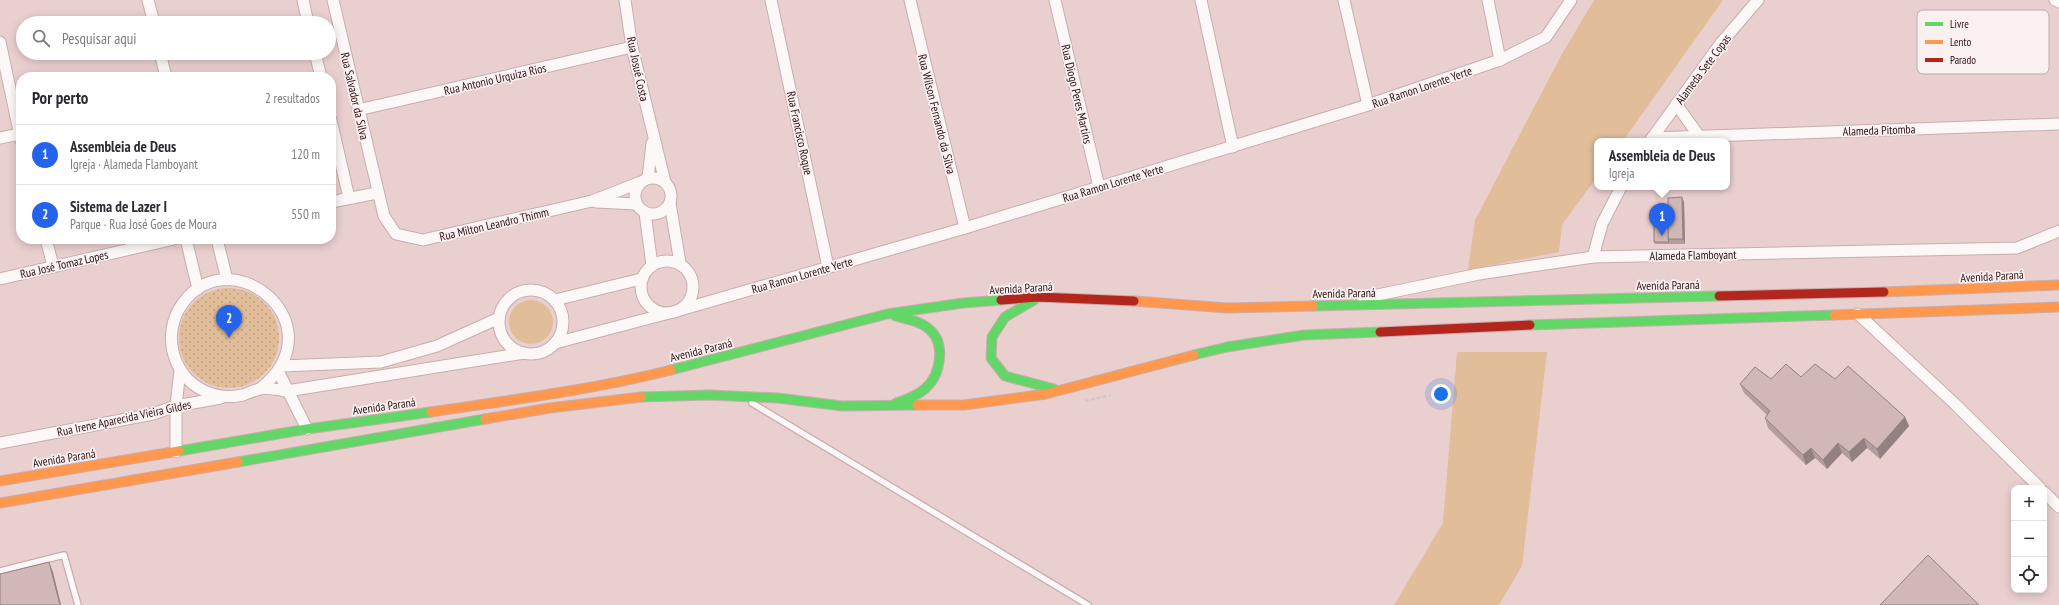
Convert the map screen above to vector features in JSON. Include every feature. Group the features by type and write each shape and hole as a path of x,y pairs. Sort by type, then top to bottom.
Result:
{"main road":[{"name":"Avenida Paraná","path":"0,481 307,429 551,395 619,383 887,314 963,303 1038,297 1102,299 1227,308 1966,290 2059,285"},
{"path":"1038,297 1005,317 992,337 991,358 1005,376 1025,383 1063,390"},
{"path":"0,503 550,408 634,398 738,395 842,406 885,407 964,405 1009,400 1063,390 1179,358 1227,347 1304,335 2059,307"},
{"path":"885,407 909,399 927,387 937,371 940,352 935,334 920,323 887,314"}],"street":[{"path":"148,0 152,16"},
{"path":"303,0 306,16"},
{"name":"Rua Salvador da Silva","path":"333,0 377,193 384,216 396,234"},
{"name":"Rua Josué Costa","path":"625,0 632,47 665,182"},
{"name":"Rua Francisco Roque","path":"771,0 828,267"},
{"name":"Rua Wilson Fernando da Silva","path":"910,0 965,228"},
{"name":"Rua Diogo Peres Martins","path":"1055,0 1100,187"},
{"path":"1201,0 1233,147"},
{"path":"1344,0 1368,105"},
{"path":"1488,0 1500,60"},
{"name":"Rua Ramon Lorente Yerte","path":"673,312 965,228 1233,147 1368,105 1500,60 1546,37 1571,0"},
{"name":"Alameda Sete Copas","path":"1652,138 1722,43 1758,0"},
{"path":"0,42 16,118"},
{"name":"Rua Antonio Urquiza Rios","path":"358,110 632,47"},
{"path":"162,60 165,72"},
{"path":"317,60 320,72"},
{"path":"1676,104 1699,136"},
{"name":"Alameda Pitomba","path":"1667,138 2059,124"},
{"path":"0,138 16,137"},
{"name":"Rua Josué Costa","path":"644,180 653,137"},
{"path":"336,142 349,198"},
{"path":"652,265 645,213 636,204 634,192 644,180 654,178 665,182 671,192 670,203 680,263"},
{"name":"Rua Milton Leandro Thimm","path":"396,234 423,240 592,201 644,180"},
{"path":"1592,257 1602,224 1619,190"},
{"path":"336,201 377,193"},
{"name":"Rua Milton Leandro Thimm","path":"592,201 636,204"},
{"path":"645,213 657,214 667,208 670,203"},
{"name":"Alameda Flamboyant","path":"1329,306 1479,274 1592,257 2017,248 2059,231"},
{"path":"47,244 53,266"},
{"name":"Rua José Tomaz Lopes","path":"0,279 152,244"},
{"path":"187,244 198,289"},
{"path":"218,244 227,280"},
{"path":"555,343 673,312 685,306 693,294 692,276 680,263 666,260 652,265 645,271 641,279 640,288 642,297 648,305 655,310 664,313 673,312"},
{"path":"555,300 641,279"},
{"path":"227,280 247,283 265,292 279,307 287,326 288,347 280,369 261,388 243,395 225,397 208,393 197,387 180,370 173,354 171,335 175,317 184,302 198,289 207,284 227,280"},
{"path":"261,388 287,391 524,353 535,353 546,350 555,343 560,336 563,327 560,308 555,300 547,294 537,290 527,290 517,293 506,303 500,318 503,336 508,344 524,353"},
{"path":"1858,314 1955,404 2037,485"},
{"path":"280,369 387,360 437,346 500,318"},
{"path":"280,369 287,391 307,429"},
{"path":"176,452 176,406 180,370"},
{"name":"Rua Irene Aparecida Vieira Gildes","path":"0,443 153,414 176,406 225,397"},
{"path":"2047,495 2059,507"}],"lane":[{"path":"738,395 1088,605"},
{"path":"0,571 64,556 78,605"}],"shaded area":[{"path":"1594,0 1723,0 1625,138 1594,138 1594,181 1562,225 1559,252 1468,270 1475,220 1562,54"},
{"path":"229,288 248,292 264,303 275,319 279,338 275,357 264,373 248,384 229,388 210,384 194,373 183,357 179,338 183,319 194,303 210,292"},
{"path":"531,300 543,304 549,310 553,322 549,334 543,340 531,344 519,340 513,334 509,322 513,310 519,304"},
{"path":"1457,352 1547,352 1522,566 1499,605 1394,605 1443,523"}],"building":[{"path":"1682,197 1683,239 1668,239 1668,198"},
{"path":"1654,225 1668,225 1669,242 1654,242"},
{"path":"1786,364 1801,377 1815,364 1835,379 1848,366 1905,417 1877,449 1864,438 1849,452 1838,443 1823,460 1811,448 1803,455 1765,418 1770,411 1740,384 1755,367 1771,379"},
{"path":"1928,555 1979,605 1880,605"},
{"path":"49,562 60,605 0,605 0,574"}],"traffic: fast":[{"path":"1313,306 1719,296"},
{"path":"671,370 887,314 963,303 1001,300"},
{"path":"1034,300 1005,317 992,337 991,358 1005,376 1054,389"},
{"path":"1530,325 1834,315"},
{"path":"895,316 922,324 929,329 938,342 940,358 935,375 926,388 908,399 896,403"},
{"path":"1194,355 1227,347 1304,335 1380,332"},
{"path":"641,397 710,395 778,398 842,406 917,405"},
{"path":"179,451 307,429 431,412"},
{"path":"238,462 485,419"}],"traffic: slow":[{"path":"1884,292 2059,285"},
{"path":"1134,301 1227,308 1313,306"},
{"path":"1834,315 2059,307"},
{"path":"917,405 964,405 1046,394 1194,355"},
{"path":"431,412 581,389 671,370"},
{"path":"485,419 550,408 641,397"},
{"path":"0,481 179,451"},
{"path":"0,503 238,462"}],"traffic: jam":[{"path":"1719,296 1884,292"},
{"path":"1001,300 1038,297 1134,301"},
{"path":"1380,332 1530,325"}],"place":[{"name":"Assembleia de Deus","path":"1662,236"},
{"name":"Sistema de Lazer I","path":"229,338"}]}
